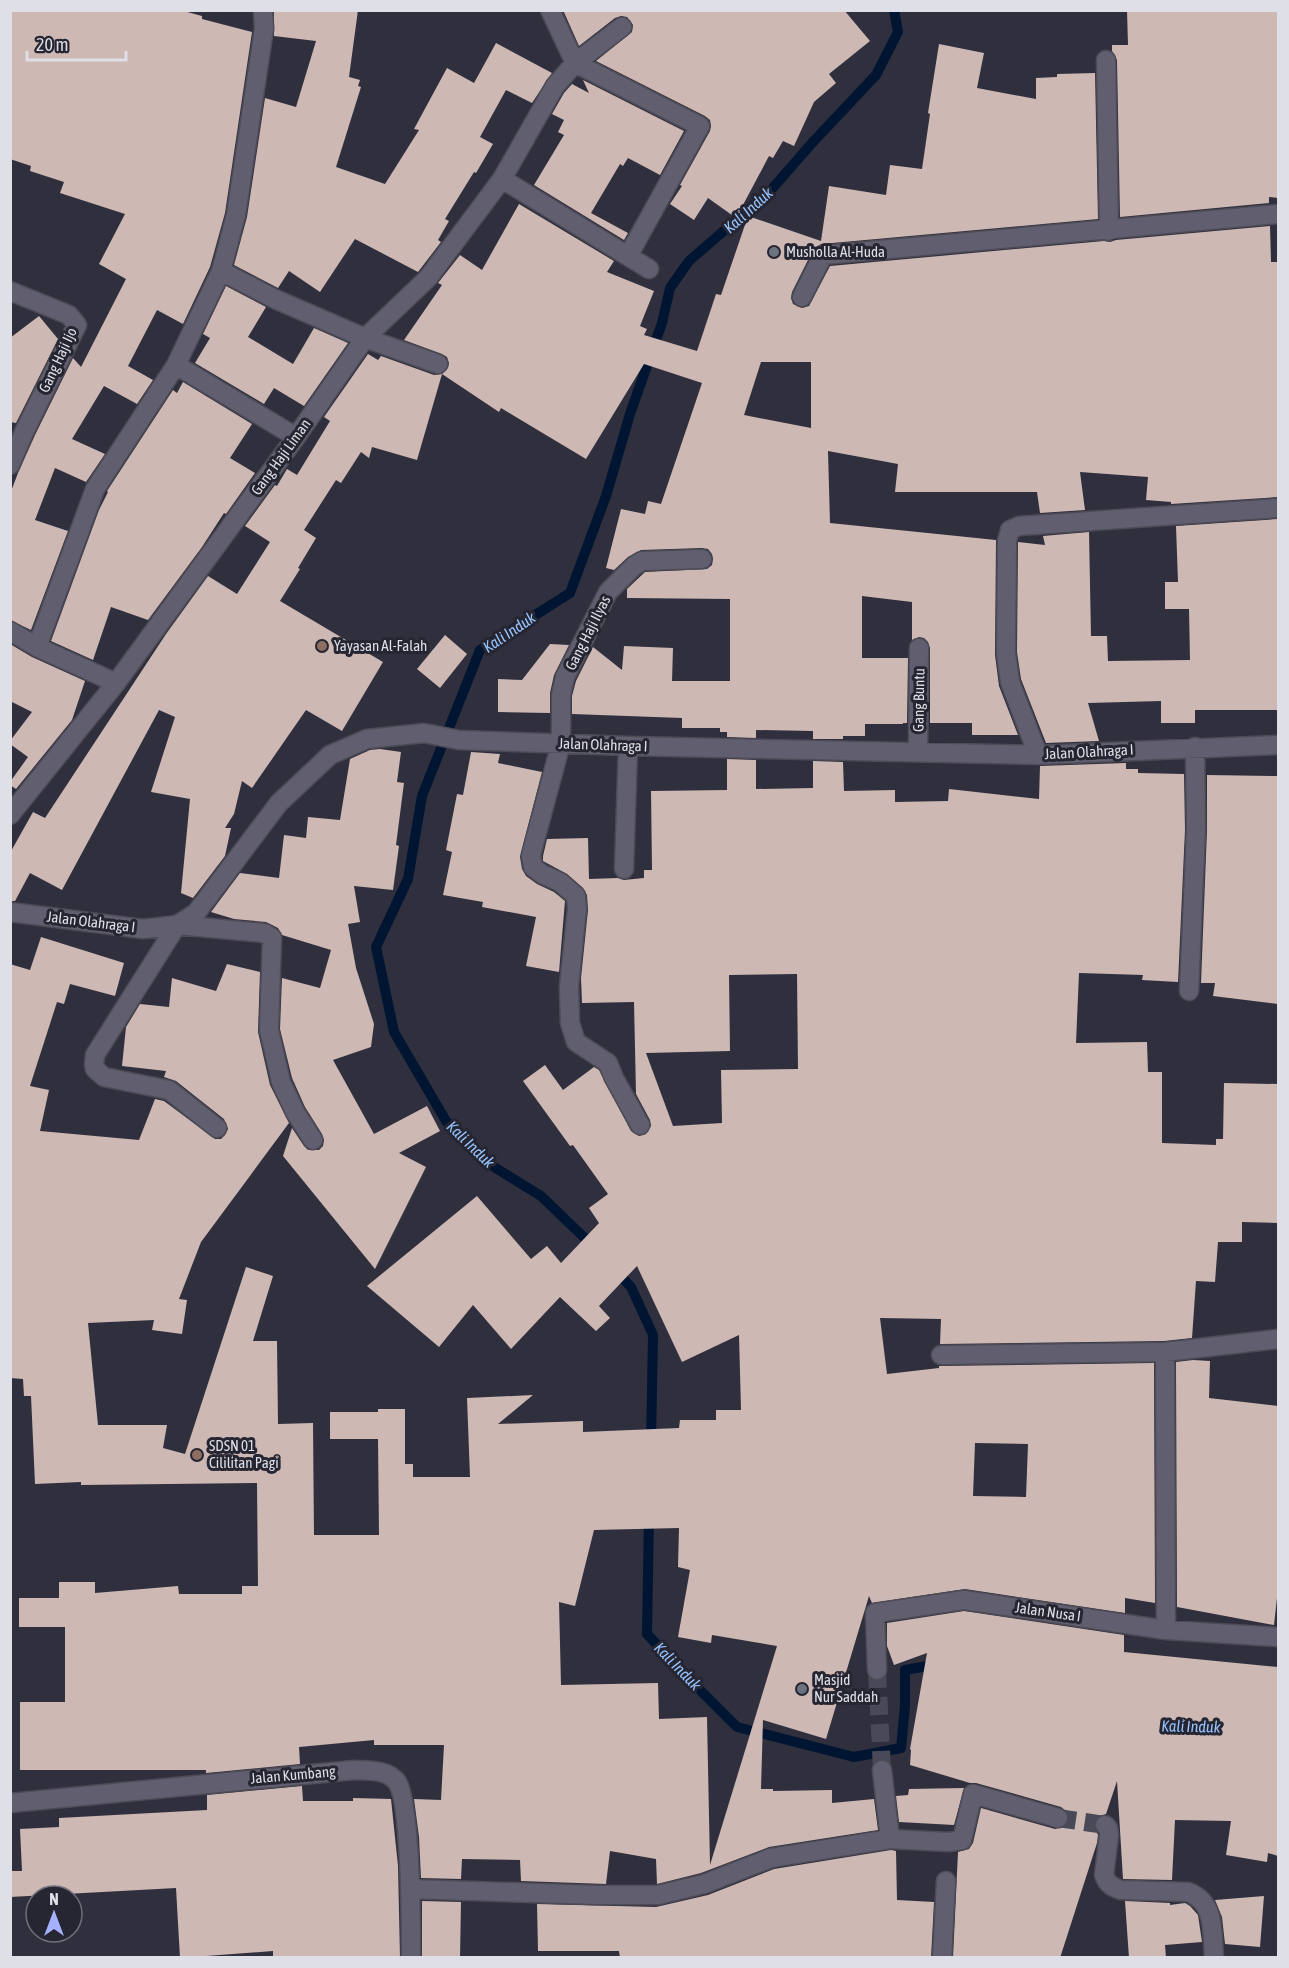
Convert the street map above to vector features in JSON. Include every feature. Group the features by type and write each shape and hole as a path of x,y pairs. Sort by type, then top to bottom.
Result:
{"street":[{"path":"37,647 95,489 176,365 221,271 236,215 264,28 263,10"},
{"path":"549,10 575,63 700,126 628,256"},
{"name":"Gang Haji Liman","path":"10,815 116,683 296,437 365,338 428,278 502,179 555,86 575,63 622,27"},
{"path":"1106,60 1108,231"},
{"path":"502,179 650,269"},
{"path":"802,297 823,255 1278,214"},
{"path":"221,271 275,299 365,338 438,364"},
{"name":"Gang Haji Ijo","path":"10,291 69,315 77,325 10,465"},
{"path":"176,365 296,437"},
{"path":"1038,755 1010,682 1006,653 1007,541 1010,530 1019,526 1278,508"},
{"name":"Gang Haji Ilyas","path":"640,1125 608,1063 576,1042 570,1023 569,986 577,909 576,896 560,882 533,867 531,855 561,743 561,695 565,677 609,592 634,566 642,561 702,559"},
{"path":"10,631 37,647 116,683"},
{"name":"Gang Buntu","path":"918,752 920,648"},
{"name":"Jalan Olahraga I","path":"10,912 143,928 177,925 196,913 279,803 330,755 367,739 424,733 459,740 1038,755 1278,745"},
{"path":"624,869 628,746"},
{"path":"1190,991 1196,830 1196,747"},
{"path":"217,1128 169,1090 104,1077 94,1065 95,1055 177,925 264,933 272,938 268,1030 281,1082 295,1112 313,1140"},
{"path":"941,1355 1165,1352 1278,1339"},
{"path":"1165,1352 1167,1630"},
{"name":"Jalan Nusa I","path":"877,1670 875,1613 964,1600 1167,1630 1278,1637"},
{"name":"Jalan Kumbang","path":"10,1803 354,1770 382,1772 397,1782 404,1801 410,1889 411,1958"},
{"path":"882,1770 890,1839"},
{"path":"410,1889 658,1895 704,1884 771,1858 890,1839 949,1842 962,1840 973,1794 1058,1818"},
{"path":"1105,1825 1109,1835 1104,1875 1109,1884 1120,1890 1188,1892 1196,1895 1202,1900 1211,1918 1214,1958"},
{"path":"942,1958 946,1881"}],"building":[{"path":"10,10 180,10 202,16 202,19 252,32 225,213 210,267 183,324 157,310 128,366 153,380 137,404 104,386 72,439 105,454 86,482 55,468 35,520 68,531 31,630 10,620 10,494 35,435 73,358 81,367 126,279 99,264 125,214 60,193 64,182 30,171 31,166 10,159"},
{"path":"274,10 358,10 349,77 360,80 358,86 361,87 336,167 385,184 419,130 414,129 447,68 474,83 496,43 552,73 532,103 506,90 480,137 493,144 445,219 449,221 438,240 441,242 418,272 355,239 320,292 289,271 278,288 234,265 247,217 265,98 296,107 316,41 274,36"},
{"path":"563,10 844,10 870,41 829,74 836,83 814,102 794,146 783,141 773,158 769,156 736,218 708,198 694,220 670,204 682,186 680,185 710,131 710,120 596,61 632,32 633,25 627,17 615,18 579,46"},
{"path":"1127,10 1277,10 1278,198 1269,197 1269,203 1120,217 1117,60 1112,51 1112,45 1128,45"},
{"path":"939,44 984,53 977,88 1036,99 1036,78 1057,77 1057,74 1095,73 1098,219 821,244 813,250 792,292 793,304 802,308 809,306 830,266 1270,226 1271,262 1278,262 1278,497 1171,504 1171,502 1146,500 1148,477 1080,472 1085,510 1040,513 1037,492 895,492 898,464 828,451 830,523 996,540 995,655 999,686 1018,735 972,735 972,723 930,723 930,648 924,638 919,637 912,640 912,602 862,596 862,658 908,658 907,723 865,724 865,736 843,736 843,739 813,739 813,731 756,730 756,738 727,737 727,732 720,732 720,728 682,728 682,718 572,714 572,696 576,681 593,647 622,670 624,646 673,648 672,681 730,681 730,599 627,598 627,589 645,572 707,569 712,565 713,559 708,549 641,550 628,557 614,570 606,568 621,509 645,514 648,501 661,504 702,383 644,364 586,459 501,408 499,412 442,374 448,368 447,357 404,340 442,285 438,283 460,255 482,270 519,204 614,261 607,272 654,291 640,326 647,329 644,335 697,351 716,294 721,295 748,216 821,241 829,186 886,195 890,165 922,169 930,114 928,113","holes":["761,362 811,362 811,428 744,415"]},
{"path":"583,80 684,131 660,175 628,158 623,166 620,164 591,213 628,233 624,240 534,185 564,135 558,132 564,120 552,114 572,84 589,93"},
{"path":"226,286 266,307 248,337 293,364 314,328 348,343 304,406 274,388 264,404 195,363 210,338 203,334"},
{"path":"39,316 58,339 16,423 10,422 10,338"},
{"path":"368,354 378,360 381,356 434,375 442,374 417,460 372,447 369,458 361,452 341,483 336,480 304,530 316,538 280,601 383,662 342,731 306,710 252,788 242,781 234,814 225,828 231,828 225,856 193,898 181,893 190,799 151,792 175,717 159,710 62,890 30,873 15,901 10,901 10,853 33,812 45,818 166,634 208,576 237,594 270,542 245,526 275,485 277,486 287,469 297,475 330,421 324,417"},
{"path":"183,382 252,424 230,458 255,473 148,620 111,607 93,660 51,641 107,491 173,390 177,393"},
{"path":"1278,519 1278,710 1195,710 1195,723 1161,723 1161,701 1088,703 1099,741 1046,743 1021,679 1017,652 1018,542 1045,545 1043,536 1089,532 1091,636 1107,636 1108,661 1190,660 1189,609 1165,609 1165,582 1178,582 1176,526"},
{"path":"445,635 467,654 440,688 417,669"},
{"path":"10,644 32,657 85,681 72,720 16,789 10,785 10,782 28,757 10,744 10,741 32,712 10,701"},
{"path":"550,644 569,645 554,675 550,693 550,713 498,712 498,679 522,680"},
{"path":"370,750 401,752 397,782 404,783 393,890 354,886 360,922 348,924 356,968 374,1024 371,1047 333,1060 374,1134 427,1106 440,1131 399,1153 426,1167 375,1269 283,1156 292,1128 308,1150 319,1150 324,1140 292,1078 280,1029 282,978 320,988 331,950 282,935 278,928 266,922 234,919 211,912 240,873 279,878 284,835 306,838 308,817 340,820 350,759"},
{"path":"471,752 500,754 498,763 542,772 520,857 526,876 565,901 559,972 526,966 536,917 482,907 483,902 443,895 452,852 446,850 457,794 463,795"},
{"path":"727,759 756,760 756,789 813,788 813,761 843,762 844,791 895,790 895,802 948,801 949,789 1039,799 1040,766 1126,763 1126,769 1138,769 1138,773 1184,774 1185,830 1178,982 1142,980 1143,975 1079,973 1076,1043 1147,1042 1148,1072 1162,1072 1162,1143 1216,1145 1216,1139 1223,1139 1224,1083 1278,1084 1278,1223 1242,1222 1242,1242 1218,1242 1215,1282 1196,1281 1192,1338 1164,1341 940,1344 941,1319 880,1318 887,1374 939,1368 939,1366 1154,1363 1155,1603 1125,1598 1125,1613 965,1589 872,1603 869,1596 826,1739 763,1720 761,1789 773,1789 773,1791 832,1790 832,1803 874,1799 878,1830 769,1847 701,1873 657,1884 656,1859 610,1851 606,1884 521,1881 520,1860 462,1859 461,1879 421,1878 414,1799 441,1800 444,1745 374,1745 374,1740 299,1747 300,1764 206,1773 206,1770 20,1770 20,1702 65,1702 65,1627 19,1627 19,1598 59,1598 59,1582 95,1582 95,1593 178,1586 179,1594 242,1594 242,1586 258,1586 257,1483 35,1484 31,1396 24,1396 23,1379 10,1378 10,964 30,970 41,937 124,963 115,996 70,984 64,1004 57,1002 30,1086 49,1090 40,1131 139,1140 155,1099 164,1101 215,1139 221,1139 228,1129 224,1119 176,1081 164,1077 166,1071 122,1066 126,1027 140,1004 169,1007 172,978 216,991 227,964 260,972 258,1032 270,1085 289,1123 201,1242 179,1299 187,1300 182,1334 152,1330 154,1320 88,1323 98,1425 167,1425 163,1448 185,1454 246,1267 273,1276 253,1341 277,1341 278,1424 313,1423 314,1535 379,1535 378,1439 330,1439 330,1412 378,1412 378,1409 405,1409 405,1464 413,1464 413,1477 470,1477 467,1398 533,1395 498,1424 583,1421 583,1432 679,1428 680,1420 716,1420 716,1410 741,1410 739,1335 682,1362 637,1266 599,1306 610,1318 596,1331 560,1297 511,1349 473,1305 439,1347 367,1286 477,1196 531,1259 547,1246 561,1263 599,1223 589,1208 608,1194 523,1081 545,1065 563,1090 594,1067 599,1070 631,1131 639,1136 646,1134 651,1126 636,1094 634,1002 582,1003 581,978 588,910 587,895 583,888 567,874 543,861 547,839 588,838 589,879 644,878 644,870 652,870 651,791 727,790","holes":["797,974 798,1069 721,1070 722,1123 673,1126 646,1053 730,1051 729,975","975,1443 1028,1444 1026,1497 973,1496","679,1528 678,1567 690,1570 678,1637 711,1643 712,1635 777,1646 710,1865 707,1717 659,1719 658,1683 561,1685 559,1602 575,1606 594,1530"]},
{"path":"1207,775 1278,776 1278,1004 1213,996 1215,983 1201,983"},
{"path":"1210,1361 1209,1398 1278,1406 1278,1589 1274,1625 1177,1607 1176,1362"},
{"path":"964,1611 1124,1635 1124,1652 1278,1667 1278,1856 1268,1853 1267,1862 1226,1855 1231,1821 1175,1820 1172,1880 1123,1879 1117,1781 1106,1814 1098,1817 1094,1822 1098,1835 1097,1843 1060,1958 953,1958 958,1852 969,1849 973,1843 981,1808 1055,1829 1065,1826 1069,1820 1066,1811 1061,1807 910,1765 910,1749 927,1653 894,1665 887,1646 887,1623"},
{"path":"302,1786 303,1801 353,1801 353,1798 391,1799 398,1866 400,1958 273,1958 273,1951 180,1958 176,1888 84,1893 84,1884 24,1884 24,1896 10,1897 10,1871 22,1871 20,1829 59,1827 59,1818 207,1810 207,1795"},
{"path":"964,1788 954,1825 899,1822 896,1796 908,1795 909,1789"},
{"path":"896,1851 897,1900 934,1902 931,1958 620,1958 619,1951 538,1951 537,1904 656,1907 708,1895 774,1869"},
{"path":"1264,1896 1260,1947 1225,1944 1222,1917 1215,1900"},
{"path":"422,1901 461,1902 460,1958 422,1958"},
{"path":"1125,1901 1170,1903 1170,1905 1185,1903 1198,1915 1202,1942 1165,1945 1166,1958 1129,1958"}],"waterway":[{"name":"Kali Induk","path":"593,1246 541,1196 486,1162 446,1121 394,1032 376,947 408,879 422,796 480,650 570,593 606,496 630,414 662,323 670,288 689,261 771,190 876,75 898,32 894,10"},
{"name":"Kali Induk","path":"614,1269 631,1287 653,1335 651,1443"},
{"name":"Kali Induk","path":"649,1516 647,1634 737,1727 854,1757 901,1748 905,1706 905,1670 939,1664"}],"tunnel":[{"path":"877,1670 882,1770"},
{"path":"1058,1818 1105,1825"}],"place":[{"name":"Musholla Al-Huda","path":"774,252"},
{"name":"Yayasan Al-Falah","path":"322,646"},
{"name":"SDSN 01 Cililitan Pagi","path":"197,1455"},
{"name":"Masjid Nur Saddah","path":"802,1689"}]}
